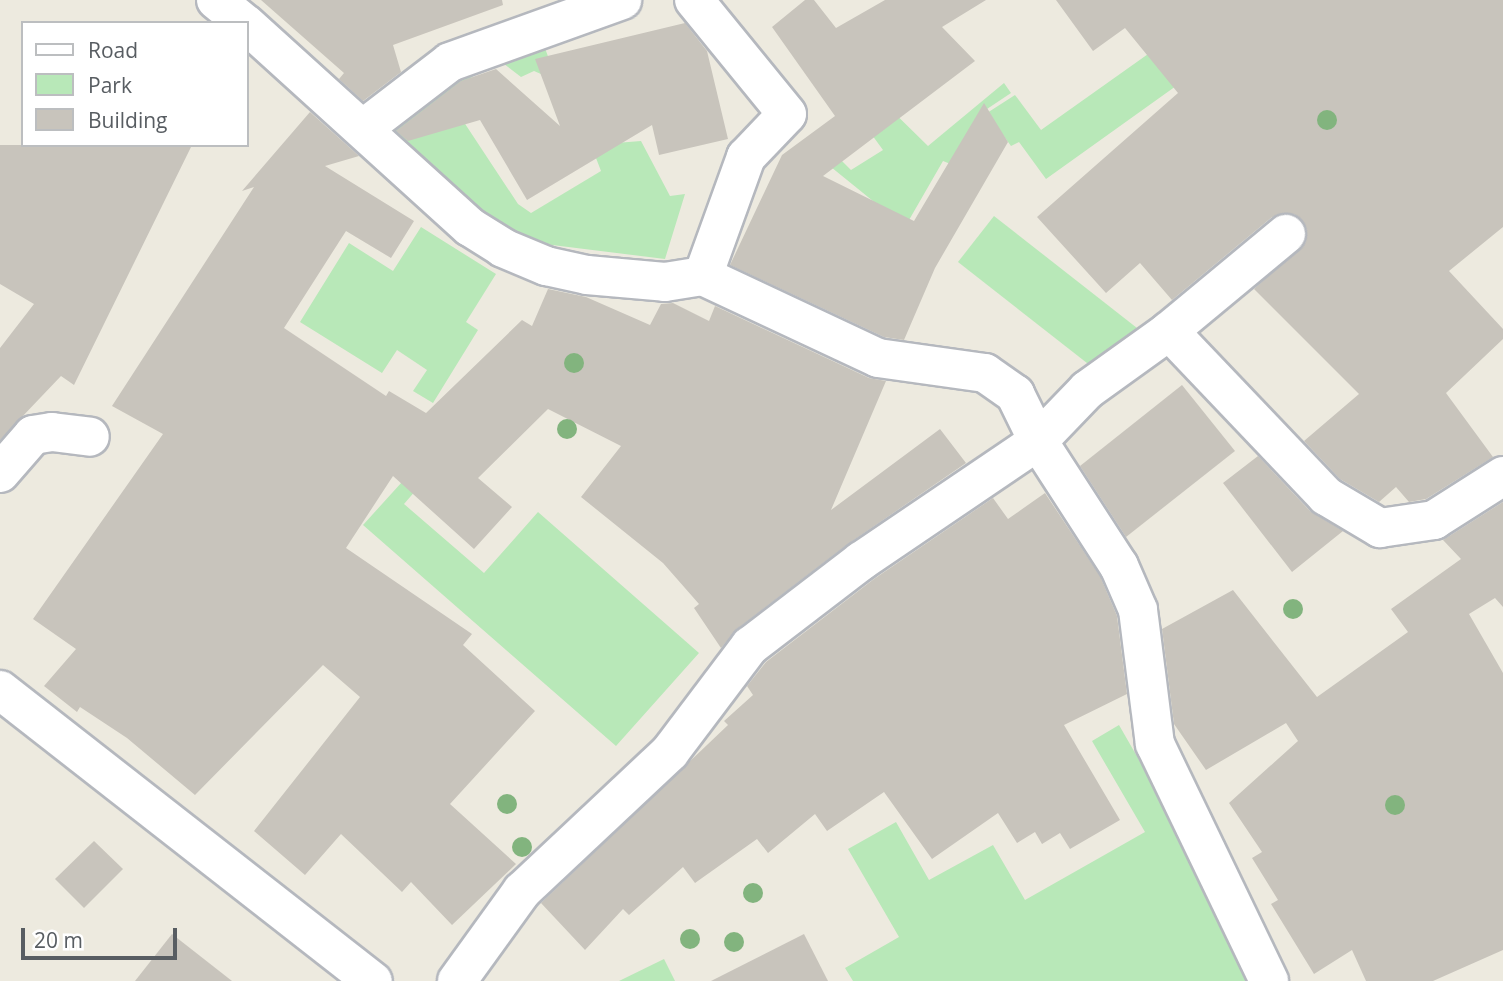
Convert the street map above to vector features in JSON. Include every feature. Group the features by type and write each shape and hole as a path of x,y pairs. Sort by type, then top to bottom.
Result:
{"street":[{"path":"216,0 241,21"},
{"path":"364,128 450,62 622,0"},
{"path":"694,0 787,114 746,157 703,276"},
{"path":"248,27 364,128 470,227 503,248 546,266 634,283 703,276 878,358 985,373 1015,394 1038,441 1119,566 1133,599 1144,645 1155,744 1269,981"},
{"path":"457,981 522,891 670,752 750,646 861,561 1038,441 1087,390 1170,331 1286,234"},
{"path":"1170,331 1326,496 1380,528 1434,520 1503,476"},
{"path":"0,473 33,435 52,432 90,437"},
{"path":"0,690 373,981"}],"green space":[{"path":"542,40 557,81 534,71 521,77 495,57 448,98 518,204 531,213 601,171 591,145 641,141 670,196 685,194 665,259 528,242 478,208 392,133 395,113 458,59"},
{"path":"1165,42 1190,76 1046,179 1019,142 1011,146 987,113 1015,95 1041,130"},
{"path":"1004,83 1011,93 981,113 978,175 943,161 905,227 831,167 840,159 851,170 883,150 856,113 876,95 928,146"},
{"path":"994,216 1137,328 1101,374 958,262"},
{"path":"421,227 496,274 466,322 478,330 433,403 413,391 427,370 397,350 382,373 300,322 349,243 393,271"},
{"path":"451,428 462,437 404,504 484,573 538,512 699,653 616,746 363,525"},
{"path":"1119,725 1266,981 853,981 845,968 899,937 848,849 896,822 929,880 993,845 1025,900 1145,832 1092,741"},
{"path":"664,959 675,981 619,981"}],"building":[{"path":"261,0 502,0 503,5 393,45 401,72 363,101 339,79 344,73"},
{"path":"805,0 814,0 836,28 885,0 986,0 942,27 975,61 823,176 914,221 984,103 1008,142 935,268 904,340 884,337 730,265 782,155 835,116 772,27"},
{"path":"1056,0 1503,0 1503,227 1449,271 1503,329 1503,339 1446,393 1493,457 1426,499 1409,502 1396,487 1379,502 1340,479 1304,441 1359,394 1254,289 1306,242 1307,230 1294,214 1272,217 1172,300 1140,263 1106,293 1037,217 1178,93 1125,28 1093,51"},
{"path":"685,23 707,51 728,139 659,155 652,125 527,200 480,120 408,141 396,131 461,81 496,69 560,126 535,59"},
{"path":"310,112 359,156 325,166 414,221 391,258 346,231 284,328 386,396 389,391 426,413 522,320 532,326 548,289 586,297 650,325 661,304 673,303 709,321 715,306 869,378 886,381 831,510 940,429 966,463 848,544 737,629 721,648 694,608 699,604 663,563 581,497 621,446 548,409 478,478 512,507 474,549 393,476 346,548 472,634 463,645 535,711 450,804 516,864 452,925 411,882 402,892 341,834 305,875 254,831 360,697 323,665 195,795 127,738 80,707 77,712 44,686 76,649 33,619 163,434 112,406 254,187 242,191"},
{"path":"0,145 191,147 74,385 61,376 0,440 0,348 34,304 0,284"},
{"path":"1182,385 1235,451 1126,537 1080,466"},
{"path":"1258,456 1310,511 1343,531 1292,572 1223,483"},
{"path":"1045,493 1100,576 1117,616 1127,694 1064,725 1120,820 1070,849 1060,833 1042,844 1035,832 1017,843 998,813 932,859 884,792 827,831 815,814 768,853 757,839 695,883 683,867 629,915 623,909 585,950 541,903 728,725 724,721 753,695 747,686 766,662 874,579 993,498 1008,519"},
{"path":"1503,502 1503,607 1495,598 1469,614 1503,673 1503,950 1433,981 1366,981 1352,950 1314,974 1271,904 1278,900 1252,858 1262,852 1229,803 1298,741 1286,723 1206,770 1174,724 1162,629 1233,590 1317,697 1408,632 1391,609 1461,559 1443,540"},
{"path":"94,841 123,869 84,908 55,879"},
{"path":"172,934 232,981 135,981"},
{"path":"804,934 828,981 711,981"}]}
